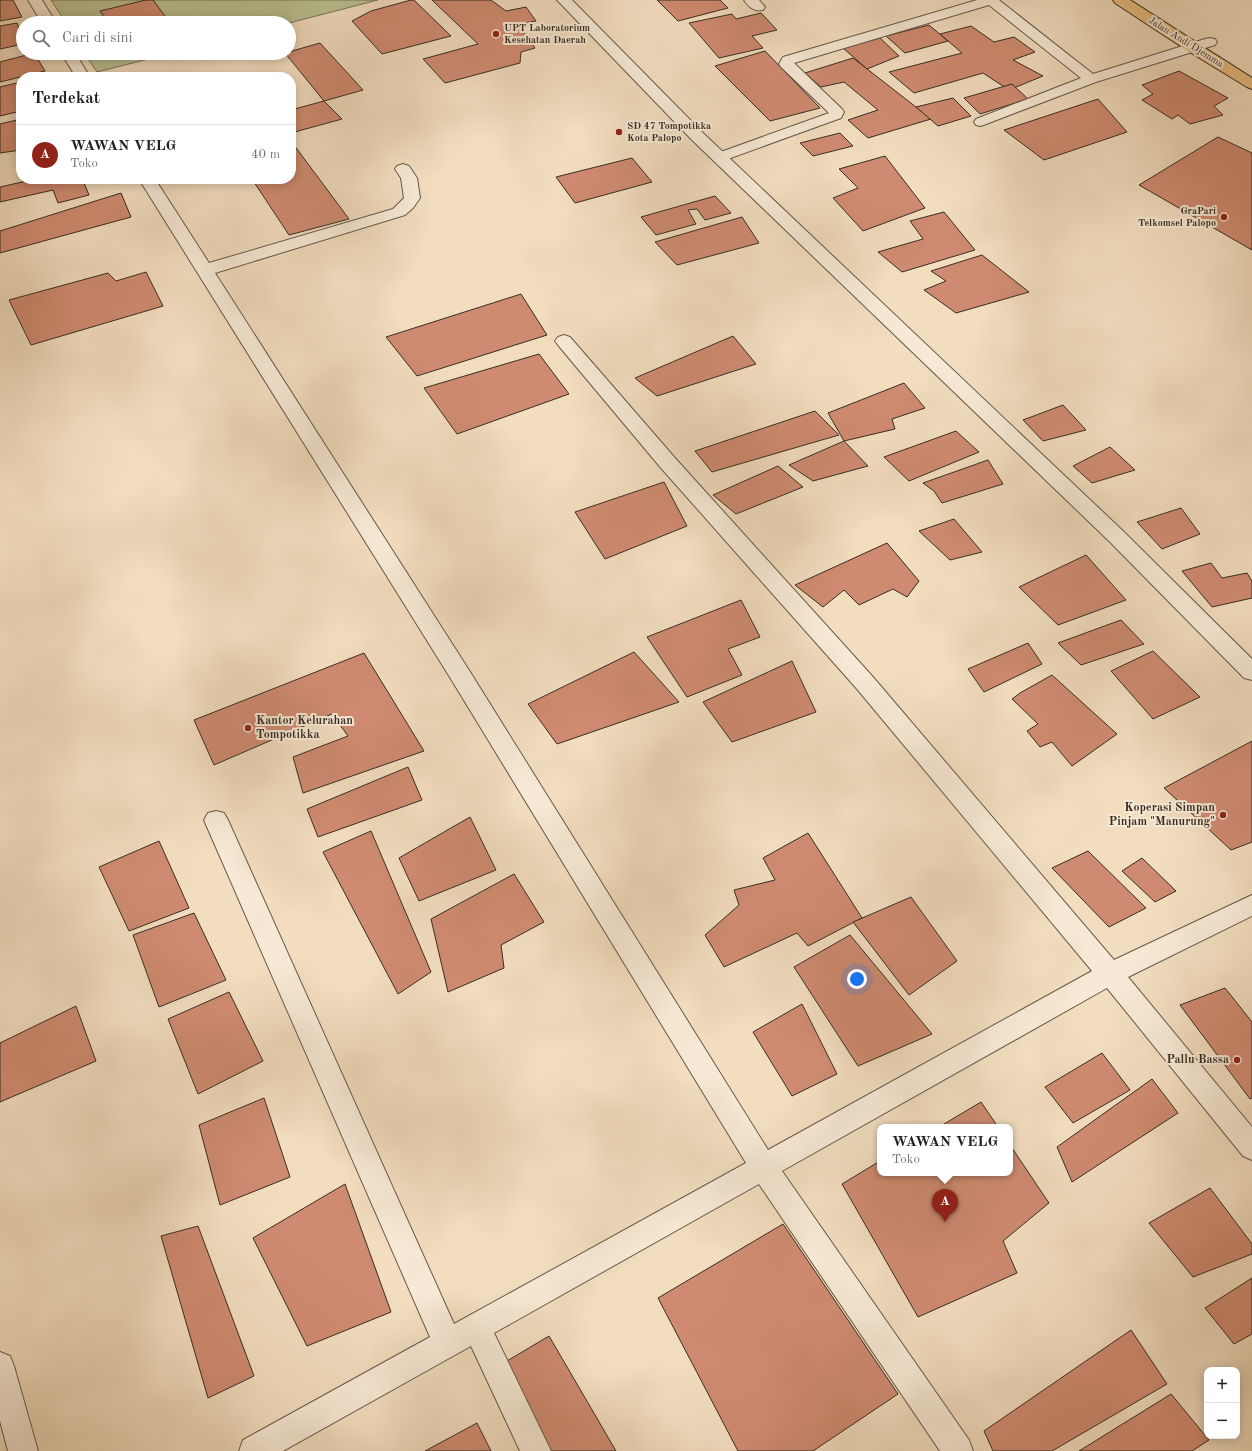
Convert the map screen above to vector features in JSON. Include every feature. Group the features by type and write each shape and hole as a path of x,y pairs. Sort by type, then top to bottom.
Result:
{"highway":[{"name":"Jalan Andi Djemma","path":"1120,0 1192,48 1252,84"},
{"name":"Jalan Andi Djemma","path":"1198,33 1216,45"}],"street":[{"path":"35,0 45,16"},
{"path":"564,0 698,137 1117,536 1252,672"},
{"path":"72,60 80,72"},
{"path":"205,270 399,212 408,206 412,198 409,178 403,169"},
{"path":"150,184 459,673 763,1166 958,1451"},
{"path":"564,341 668,463 865,684 1110,974 1252,1147"},
{"path":"216,820 448,1344"},
{"path":"254,1451 1110,974 1252,905"},
{"path":"477,1328 536,1451"},
{"path":"0,1366 23,1451"}],"lane":[{"path":"720,157 836,115 837,112 786,64 788,60 991,0 1090,79"},
{"path":"981,122 1090,79 1192,48 1216,45"}],"green space":[{"path":"51,0 378,0 296,21 296,16 61,16"},
{"path":"89,60 144,60 97,72"}],"building":[{"path":"0,0 13,0 21,16 16,16 16,18 0,21"},
{"path":"146,0 153,0 165,16 103,16 100,11"},
{"path":"414,0 451,36 382,54 352,21 371,11"},
{"name":"UPT Laboratorium Kesehatan Daerah","path":"432,0 491,0 506,11 526,7 536,21 518,24 535,48 521,52 520,63 445,83 423,59 478,44"},
{"path":"657,0 720,0 728,8 678,21"},
{"path":"761,13 777,30 752,36 763,48 719,58 689,23 732,14 736,19"},
{"path":"16,23 16,46 0,49 0,26"},
{"path":"929,25 948,41 905,53 886,36"},
{"path":"971,26 994,42 1014,37 1035,52 1013,60 1043,76 1009,90 983,73 914,93 889,72 962,53 940,34"},
{"path":"880,38 899,56 867,69 843,48"},
{"path":"320,43 363,90 324,101 291,60 296,60 296,50"},
{"path":"765,51 820,108 770,121 715,66"},
{"path":"16,58 16,60 38,60 45,71 16,72 16,78 0,82 0,62"},
{"path":"853,58 931,119 868,138 848,120 878,110 844,82 821,87 805,73"},
{"path":"1179,71 1228,98 1214,106 1223,115 1190,124 1178,115 1172,119 1142,100 1153,94 1142,85"},
{"path":"16,83 16,112 0,116 0,87"},
{"path":"1012,84 1028,99 980,114 964,98"},
{"path":"953,98 971,116 938,126 916,107"},
{"path":"1098,99 1127,132 1044,160 1004,130"},
{"path":"324,101 342,119 296,132 296,109"},
{"path":"16,120 16,151 0,153 0,124"},
{"path":"840,133 853,146 813,156 800,143"},
{"name":"GraPari Telkomsel Palopo","path":"1218,137 1252,153 1252,250 1139,185"},
{"path":"296,148 349,219 289,235 255,184 296,184"},
{"path":"885,156 925,208 863,231 833,198 858,188 839,169"},
{"path":"632,158 652,182 575,203 556,177"},
{"path":"16,183 84,184 89,195 58,203 53,190 0,202 0,187"},
{"path":"121,193 131,217 0,253 0,231"},
{"path":"715,196 731,213 705,220 697,209 688,210 696,224 656,235 641,217"},
{"path":"944,212 975,250 902,272 878,252 923,239 910,221"},
{"path":"742,217 759,243 677,265 655,242"},
{"path":"982,255 1029,292 956,313 924,290 946,281 931,271"},
{"path":"146,272 163,306 31,345 9,300 108,273 116,281"},
{"path":"521,294 547,335 417,376 386,337"},
{"path":"733,336 756,364 657,396 635,378"},
{"path":"539,354 569,394 457,434 424,388"},
{"path":"904,383 925,408 892,419 895,429 844,441 828,413"},
{"path":"1063,405 1086,430 1043,441 1023,420"},
{"path":"815,411 839,435 712,472 695,451"},
{"path":"956,431 979,452 909,481 884,457"},
{"path":"844,441 868,466 813,481 789,465"},
{"path":"1110,447 1135,470 1092,483 1073,466"},
{"path":"988,460 1003,484 942,503 934,491 923,483"},
{"path":"778,466 803,487 736,514 713,495"},
{"path":"664,482 687,526 605,559 575,512"},
{"path":"1181,508 1200,534 1162,549 1137,522"},
{"path":"954,519 982,552 950,560 919,531"},
{"path":"887,543 919,581 907,597 893,589 859,605 844,590 823,607 795,585"},
{"path":"1086,555 1126,600 1058,625 1019,587"},
{"path":"1211,563 1222,578 1247,573 1252,581 1252,598 1212,607 1182,571"},
{"path":"741,600 760,637 728,649 742,675 687,697 647,637"},
{"path":"1121,620 1144,644 1081,665 1058,643"},
{"path":"1028,643 1042,664 984,692 968,669"},
{"path":"1153,651 1200,697 1153,719 1111,671"},
{"path":"634,652 679,702 557,744 528,704"},
{"name":"Kantor Kelurahan Tompotikka","path":"364,653 424,751 303,793 293,757 348,736 332,714 214,765 194,720"},
{"path":"792,661 816,712 732,742 703,702"},
{"path":"1052,675 1117,734 1072,766 1052,742 1040,747 1027,731 1038,724 1012,699"},
{"name":"Koperasi Simpan Pinjam \"Manurung\"","path":"1252,741 1252,842 1231,850 1164,788"},
{"path":"408,767 422,800 318,837 307,809"},
{"path":"470,817 496,870 419,901 399,858"},
{"path":"371,831 431,972 398,994 323,852"},
{"path":"808,833 862,918 808,946 797,933 724,967 705,935 739,905 734,890 775,880 763,858"},
{"path":"159,841 189,908 129,931 99,867"},
{"path":"1088,851 1146,908 1109,927 1052,868"},
{"path":"1142,858 1176,891 1155,902 1122,871"},
{"path":"514,874 544,922 501,945 504,968 448,992 431,919"},
{"path":"911,897 957,961 909,995 853,922"},
{"path":"194,913 226,980 159,1007 133,935"},
{"path":"850,935 932,1034 858,1066 794,967"},
{"name":"Pallu Bassa","path":"1225,988 1252,1022 1252,1098 1250,1099 1180,1005"},
{"path":"229,992 263,1061 198,1094 168,1019"},
{"path":"802,1004 837,1074 792,1096 753,1032"},
{"path":"76,1006 96,1061 0,1102 0,1043"},
{"path":"1102,1053 1130,1090 1073,1123 1045,1087"},
{"path":"1152,1079 1178,1113 1072,1182 1057,1147"},
{"path":"264,1098 290,1177 220,1205 199,1125"},
{"path":"981,1102 996,1124 944,1124"},
{"path":"1013,1149 1049,1203 1003,1241 1017,1273 918,1317 842,1184 877,1163 877,1176 1013,1176"},
{"path":"345,1184 391,1312 307,1346 253,1238"},
{"path":"1210,1188 1252,1244 1252,1254 1193,1277 1149,1223"},
{"path":"783,1224 898,1394 813,1451 738,1451 658,1298"},
{"path":"198,1226 254,1376 208,1398 161,1236"},
{"path":"1252,1278 1252,1334 1234,1344 1205,1308"},
{"path":"1131,1330 1167,1384 1052,1451 993,1451 984,1431"},
{"path":"549,1336 616,1451 549,1451 507,1361"},
{"path":"1171,1394 1204,1434 1204,1439 1209,1440 1192,1451 1079,1451"},
{"path":"477,1423 491,1451 425,1451"}],"place":[{"name":"UPT Laboratorium Kesehatan Daerah","path":"496,34"},
{"name":"SD 47 Tompotikka Kota Palopo","path":"619,132"},
{"name":"GraPari Telkomsel Palopo","path":"1224,217"},
{"name":"Kantor Kelurahan Tompotikka","path":"248,728"},
{"name":"Koperasi Simpan Pinjam \"Manurung\"","path":"1223,815"},
{"name":"Pallu Bassa","path":"1237,1060"},
{"name":"WAWAN VELG","path":"945,1222"}]}
